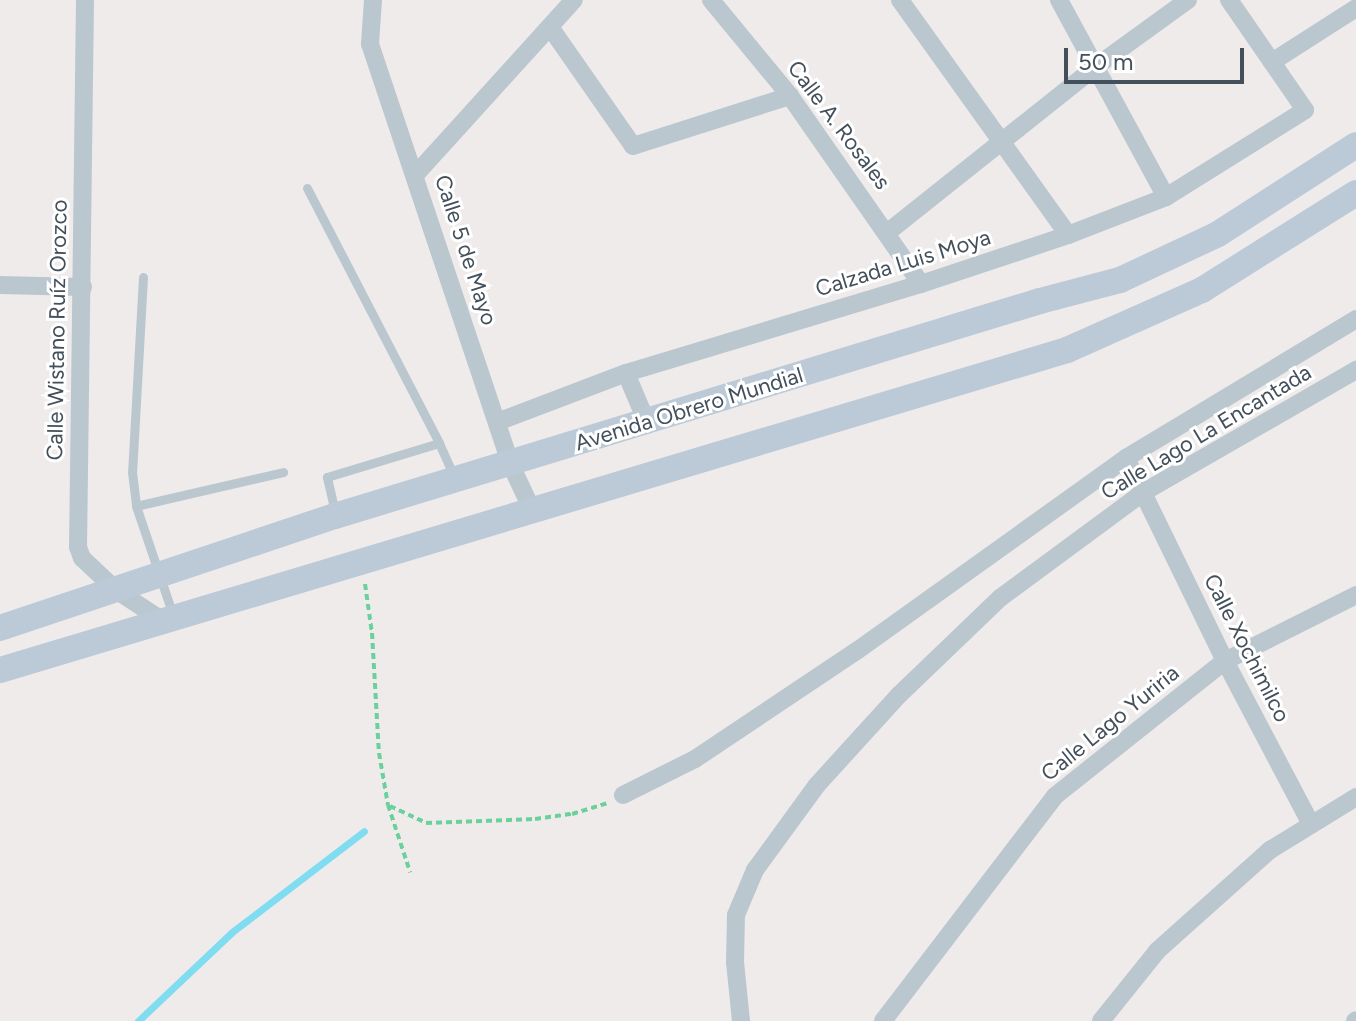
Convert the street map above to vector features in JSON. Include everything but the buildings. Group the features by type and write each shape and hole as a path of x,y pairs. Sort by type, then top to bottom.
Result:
{"main road":[{"name":"Avenida Obrero Mundial","path":"0,628 335,516 1040,301 1120,280 1218,234 1356,145"},
{"path":"0,670 1067,350 1202,290 1356,193"}],"street":[{"name":"Calle Wistano Ruíz Orozco","path":"85,0 83,287 76,535 82,558 116,590 169,619"},
{"name":"Calle 5 de Mayo","path":"373,0 370,44 416,174 510,463 533,512"},
{"path":"416,174 571,0"},
{"name":"Calle A. Rosales","path":"711,0 790,96 888,232 921,284"},
{"path":"900,0 1068,235"},
{"path":"1059,0 1166,197"},
{"path":"888,232 1094,68 1188,0"},
{"path":"1229,0 1272,62 1356,8"},
{"path":"550,27 633,146 790,96"},
{"name":"Calzada Luis Moya","path":"497,422 626,373 921,284 1068,235 1166,197 1305,110 1272,62"},
{"path":"0,285 83,287"},
{"name":"Calle Lago La Encantada","path":"623,795 695,759 858,650 1126,458 1356,319"},
{"name":"Calle Lago La Encantada","path":"741,1021 735,962 736,915 755,870 817,785 899,695 1000,598 1144,492 1356,370"},
{"path":"626,373 647,423"},
{"name":"Calle Xochimilco","path":"1126,458 1225,661 1311,824"},
{"name":"Calle Lago Yuriria","path":"883,1021 1055,796 1225,661 1356,595"},
{"path":"1101,1021 1157,951 1270,850 1356,797"}],"lane":[{"path":"307,188 456,479"},
{"path":"143,277 132,472 136,506 169,619"},
{"path":"335,516 327,477 439,443"},
{"path":"136,506 283,472"}],"path":[{"path":"361,562 372,633 379,753 388,805 410,872"},
{"path":"388,805 426,823 535,819 572,814 623,795"}],"waterway":[{"path":"138,1021 232,932 364,831"}]}
